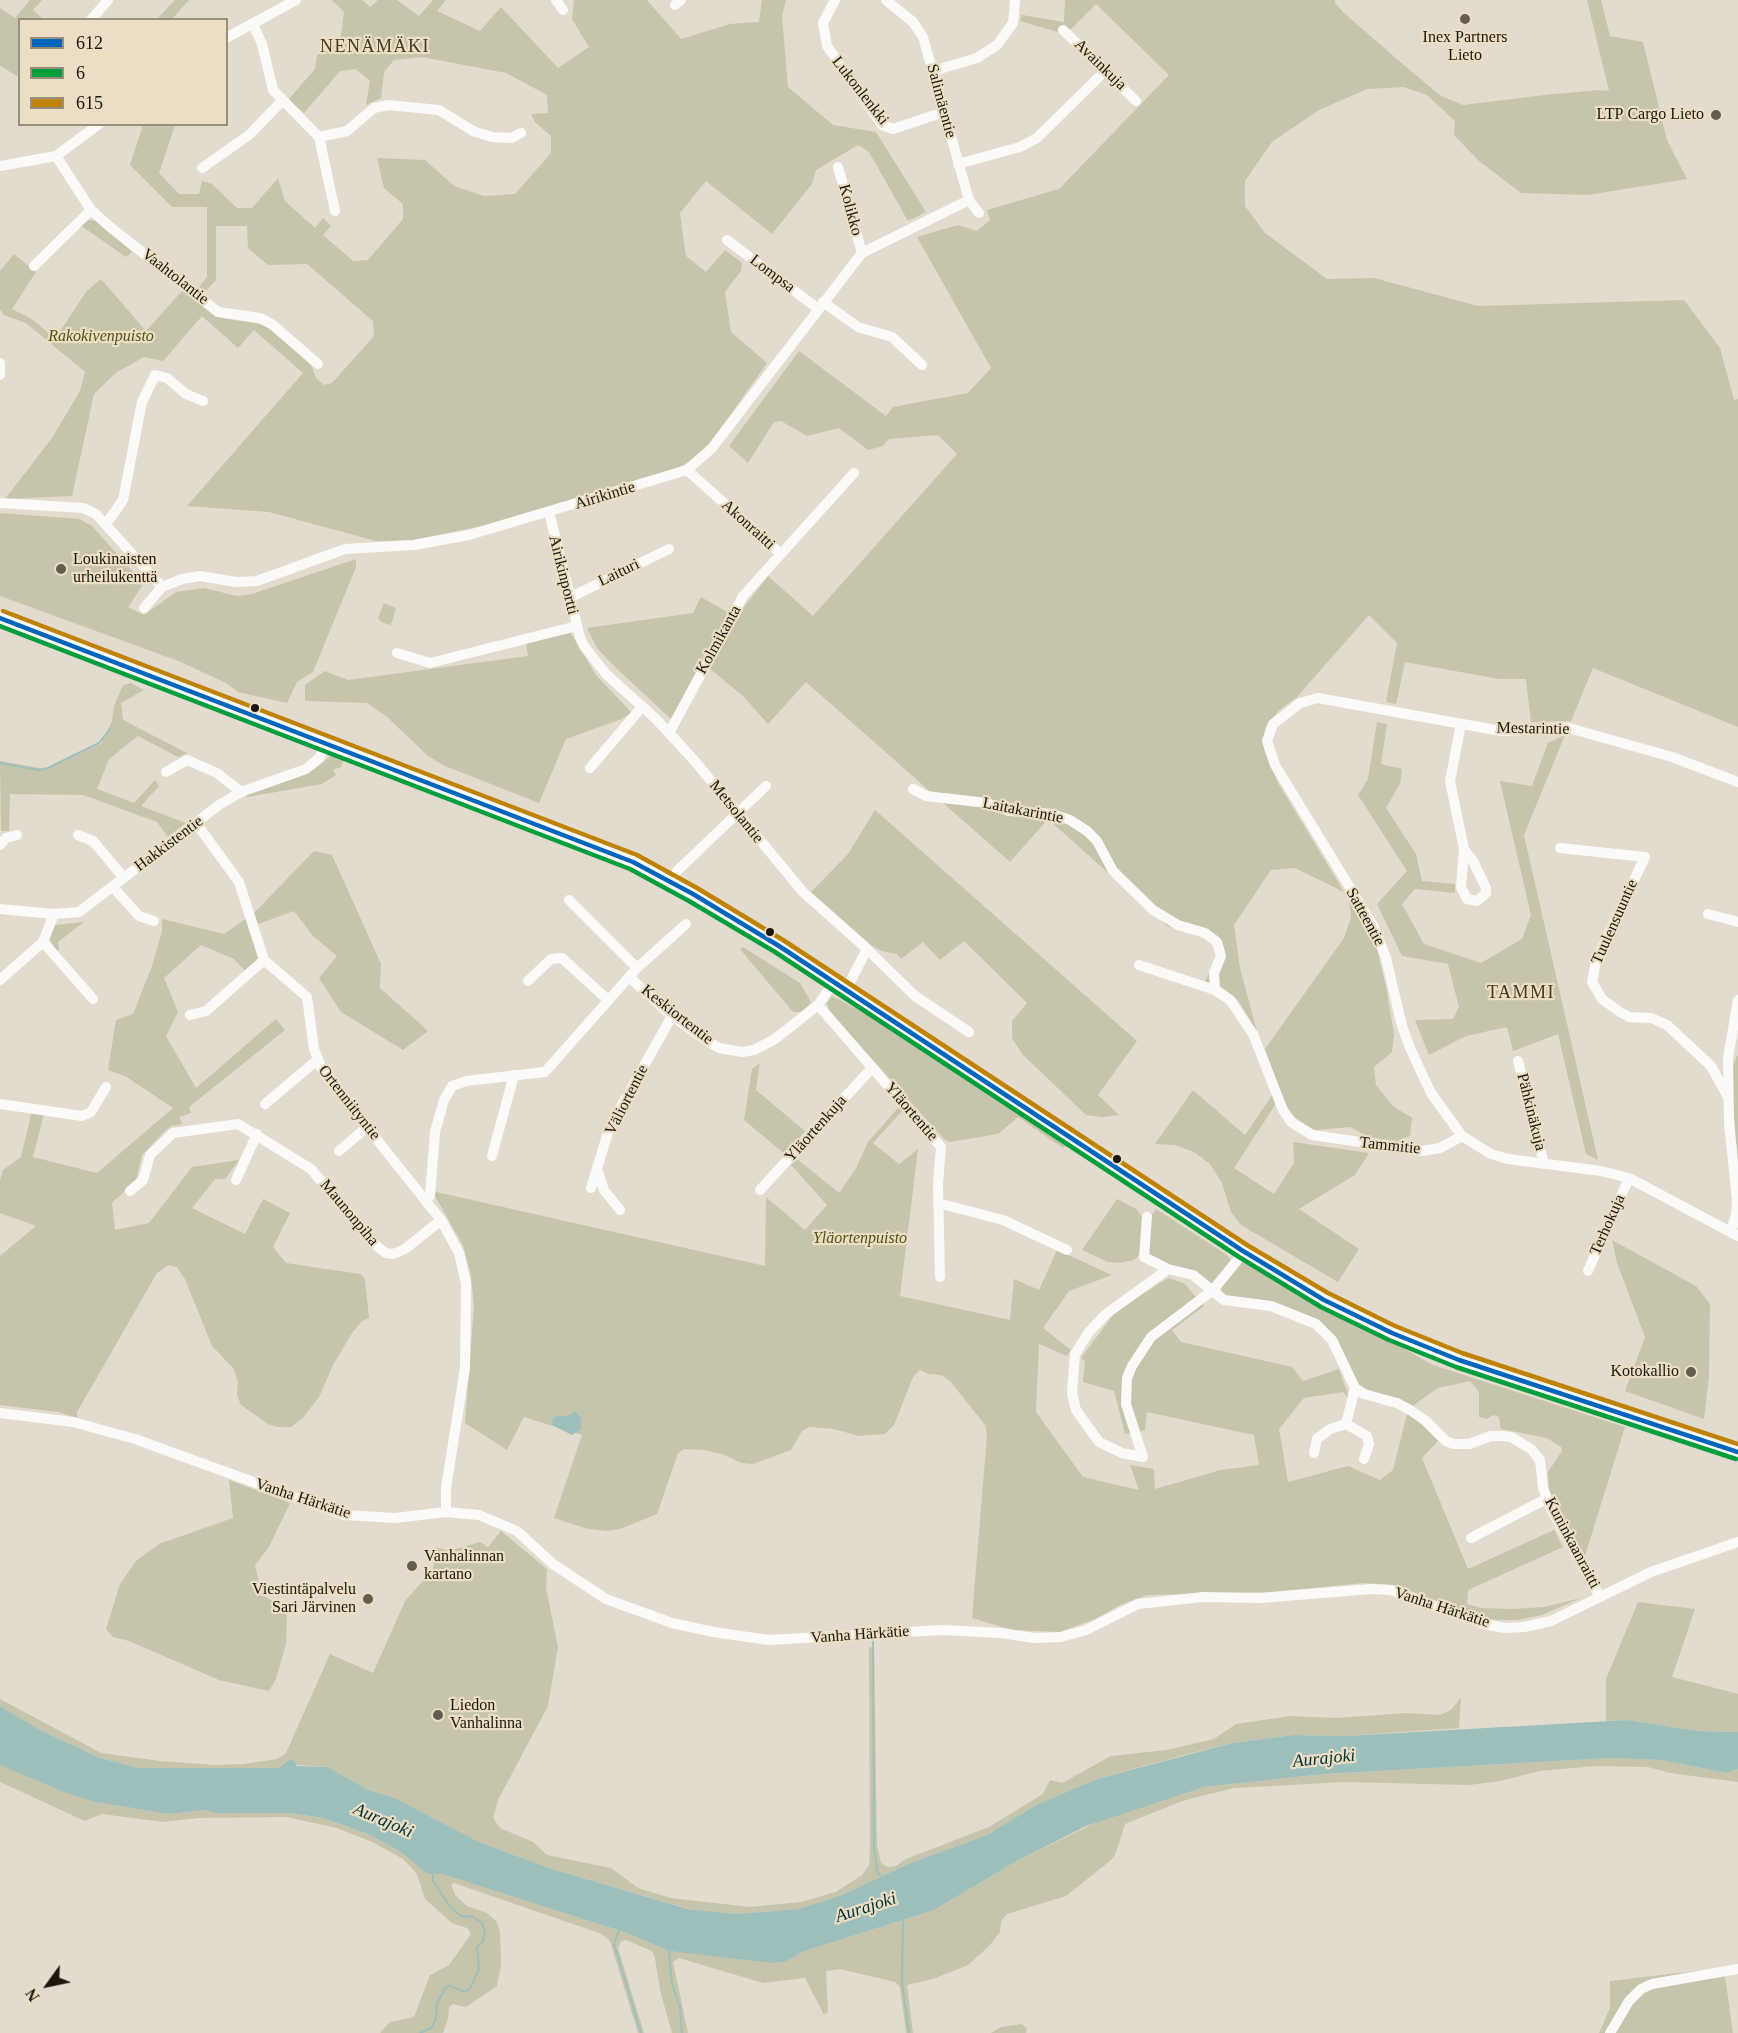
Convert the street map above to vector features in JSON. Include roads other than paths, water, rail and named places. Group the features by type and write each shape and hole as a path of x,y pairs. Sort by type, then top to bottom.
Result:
{"highway":[{"path":"0,618 633,862 733,917 1244,1252 1324,1300 1392,1334 1501,1374 1680,1431 1738,1452"},
{"path":"1680,1431 1738,1444"}],"street":[{"path":"93,18 108,0"},
{"path":"228,37 296,0"},
{"path":"556,0 563,10"},
{"name":"Lukonlenkki","path":"835,0 824,23 827,46 882,125 893,129 944,112"},
{"name":"Salimäentie","path":"886,0 918,29 933,71 969,200 979,213"},
{"path":"933,71 977,58 997,45 1013,23 1015,0"},
{"path":"253,24 262,44 269,81 282,101 319,137 335,211"},
{"name":"Avainkuja","path":"1063,30 1136,101"},
{"path":"958,164 1020,147 1037,138 1105,70"},
{"path":"202,168 249,135 282,101"},
{"path":"319,137 347,131 374,108 388,105 439,110 473,131 492,137 511,138 521,133"},
{"path":"0,166 56,156 96,126"},
{"name":"Vaahtolantie","path":"56,156 91,210 218,312 260,318 273,325 318,364"},
{"name":"Kolikko","path":"838,167 862,253"},
{"name":"Airikintie","path":"162,587 182,579 200,576 236,582 256,581 345,549 414,545 469,535 687,470 712,448 862,253 969,200"},
{"path":"34,266 91,210"},
{"name":"Lompsa","path":"727,240 820,305 858,327 892,337 922,365"},
{"path":"0,363 0,375"},
{"path":"106,524 123,500 142,402 155,375 167,378 186,394 203,401"},
{"name":"Akonraitti","path":"687,470 781,554 854,473"},
{"path":"0,503 83,508 106,524 162,587 144,608"},
{"name":"Airikinportti","path":"549,512 578,632"},
{"name":"Laituri","path":"569,598 669,549"},
{"name":"Kolmikanta","path":"669,733 743,596 781,554"},
{"path":"397,653 430,663 578,632"},
{"name":"Metsolantie","path":"578,632 594,662 669,733 803,892 915,996 969,1032"},
{"name":"Mestarintie","path":"1289,710 1300,703 1318,698 1501,731 1561,728 1579,730 1613,742 1672,757 1738,782"},
{"path":"590,768 641,708"},
{"name":"Satteentie","path":"1289,710 1269,732 1267,741 1269,752 1283,779 1374,927 1386,958 1402,1026 1410,1048 1431,1093 1462,1136"},
{"path":"1461,724 1450,782 1464,849"},
{"name":"Hakkistentie","path":"0,909 54,914 79,912 196,823 241,792 306,769 319,758 328,743"},
{"path":"166,772 187,760 217,773 241,792"},
{"path":"677,871 766,786"},
{"name":"Laitakarintie","path":"913,789 926,796 987,803 1009,811 1052,814 1070,820 1087,831 1097,841 1113,871 1154,910 1178,925 1205,933 1217,942 1221,956 1214,973 1215,990"},
{"path":"190,1015 206,1011 264,960 239,882 196,823"},
{"path":"0,845 6,838 17,835"},
{"path":"78,836 93,841 124,878"},
{"name":"Tuulensuuntie","path":"1560,848 1645,857 1596,961 1592,982 1602,999 1620,1012 1629,1017 1651,1018 1667,1025 1711,1066 1728,1097"},
{"path":"113,887 139,916 154,921"},
{"path":"570,900 637,968"},
{"path":"0,980 43,942 54,914"},
{"path":"1708,914 1738,922"},
{"path":"630,977 686,924"},
{"path":"43,942 93,999"},
{"path":"840,986 867,949"},
{"path":"528,981 551,959 562,958 608,1000"},
{"name":"Ortenniityntie","path":"264,960 307,997 316,1061 426,1199 441,1220 459,1253 466,1283 465,1368 446,1488 446,1512"},
{"name":"Tammitie","path":"1139,965 1215,990 1230,1000 1241,1014 1263,1055 1283,1110 1300,1129 1312,1135 1422,1151 1440,1148 1462,1136"},
{"name":"Keskiortentie","path":"426,1199 430,1196 431,1157 444,1100 452,1086 466,1081 545,1072 630,977 672,1016 719,1048 742,1052 754,1050 775,1040 840,986"},
{"path":"1462,1136 1499,1157 1607,1172 1629,1178 1735,1233 1737,1200 1730,1144 1728,1058 1738,1000"},
{"name":"Yläortentie","path":"818,1005 941,1147 938,1203 940,1277"},
{"name":"Väliortentie","path":"591,1188 610,1126 672,1016"},
{"path":"266,1104 316,1061"},
{"name":"Pähkinäkuja","path":"1518,1061 1544,1164"},
{"name":"Yläortenkuja","path":"760,1190 872,1068"},
{"path":"492,1156 514,1075"},
{"path":"0,1104 82,1116 91,1112 106,1087"},
{"path":"130,1191 143,1180 150,1155 174,1132 238,1124 257,1134 236,1180"},
{"path":"339,1151 367,1127"},
{"name":"Maunonpiha","path":"257,1134 321,1178 374,1244 387,1253 400,1252 441,1220"},
{"path":"597,1169 604,1190 620,1210"},
{"name":"Terhokuja","path":"1588,1271 1629,1178"},
{"path":"938,1203 1003,1220 1067,1250"},
{"path":"1147,1217 1144,1257 1168,1269 1193,1275 1224,1300 1271,1306 1316,1324 1332,1340 1355,1388 1346,1424"},
{"path":"1168,1269 1106,1314 1089,1332 1075,1354 1072,1393 1076,1410 1100,1442 1110,1449 1143,1457 1126,1404 1127,1378 1151,1336 1213,1290 1244,1252"},
{"name":"Kuninkaanraitti","path":"1355,1388 1364,1394 1397,1403 1417,1414 1446,1441 1454,1444 1468,1444 1491,1436 1503,1436 1520,1441 1532,1449 1539,1460 1546,1499 1599,1595"},
{"name":"Vanha Härkätie","path":"0,1413 73,1422 135,1439 344,1515 395,1518 446,1512 479,1515 517,1531 575,1581 606,1599 692,1628 769,1640 942,1630 1001,1633 1034,1638 1061,1637 1086,1630 1138,1604 1191,1598 1261,1598 1371,1588 1391,1590 1484,1624 1505,1628 1524,1627 1551,1621 1599,1595 1651,1572 1738,1542"},
{"path":"1314,1454 1317,1439 1330,1429 1346,1424 1367,1436 1369,1444 1364,1459"},
{"path":"1471,1538 1546,1499"},
{"path":"1610,2033 1629,2001 1641,1989 1652,1984 1738,1969"}],"water":[{"path":"575,1411 581,1418 581,1429 572,1435 552,1425 553,1418 560,1415 567,1417"},
{"name":"Aurajoki","path":"0,1706 40,1730 100,1758 139,1768 277,1768 292,1759 297,1766 328,1767 368,1790 395,1798 479,1842 549,1868 688,1909 736,1914 798,1909 842,1895 908,1864 987,1835 1036,1805 1097,1779 1232,1743 1293,1735 1344,1736 1628,1720 1698,1731 1738,1732 1738,1769 1727,1773 1661,1760 1611,1758 1325,1774 1204,1787 1086,1826 1015,1862 934,1910 802,1952 787,1961 773,1963 669,1951 627,1933 442,1874 427,1874 401,1852 368,1834 323,1818 289,1813 214,1813 206,1810 168,1814 96,1802 66,1793 0,1765"}],"waterway":[{"path":"0,763 39,770 48,768 99,743 110,729"},
{"path":"873,1638 874,1847 877,1871 882,1879"},
{"path":"420,2033 431,2028 436,2019 437,2003 446,1987 451,1986 464,1992 470,1989 479,1969 477,1947 483,1941 485,1932 482,1923 473,1917 461,1916 451,1908 433,1881 433,1873"},
{"path":"903,1919 902,1982 909,2033"},
{"path":"619,1930 614,1944 641,2033"},
{"path":"669,1951 672,1984 680,2007 682,2033"}],"place":[{"name":"Inex Partners Lieto","path":"1465,19"},
{"name":"LTP Cargo Lieto","path":"1716,115"},
{"name":"Loukinaisten urheilukenttä","path":"61,569"},
{"name":"Kotokallio","path":"1691,1372"},
{"name":"Vanhalinnan kartano","path":"412,1566"},
{"name":"Viestintäpalvelu Sari Järvinen","path":"368,1599"},
{"name":"Liedon Vanhalinna","path":"438,1715"}],"district":[{"name":"NENÄMÄKI","path":"375,47"},
{"name":"TAMMI","path":"1521,993"}],"park label":[{"name":"Rakokivenpuisto","path":"101,337"},
{"name":"Yläortenpuisto","path":"860,1239"}]}
